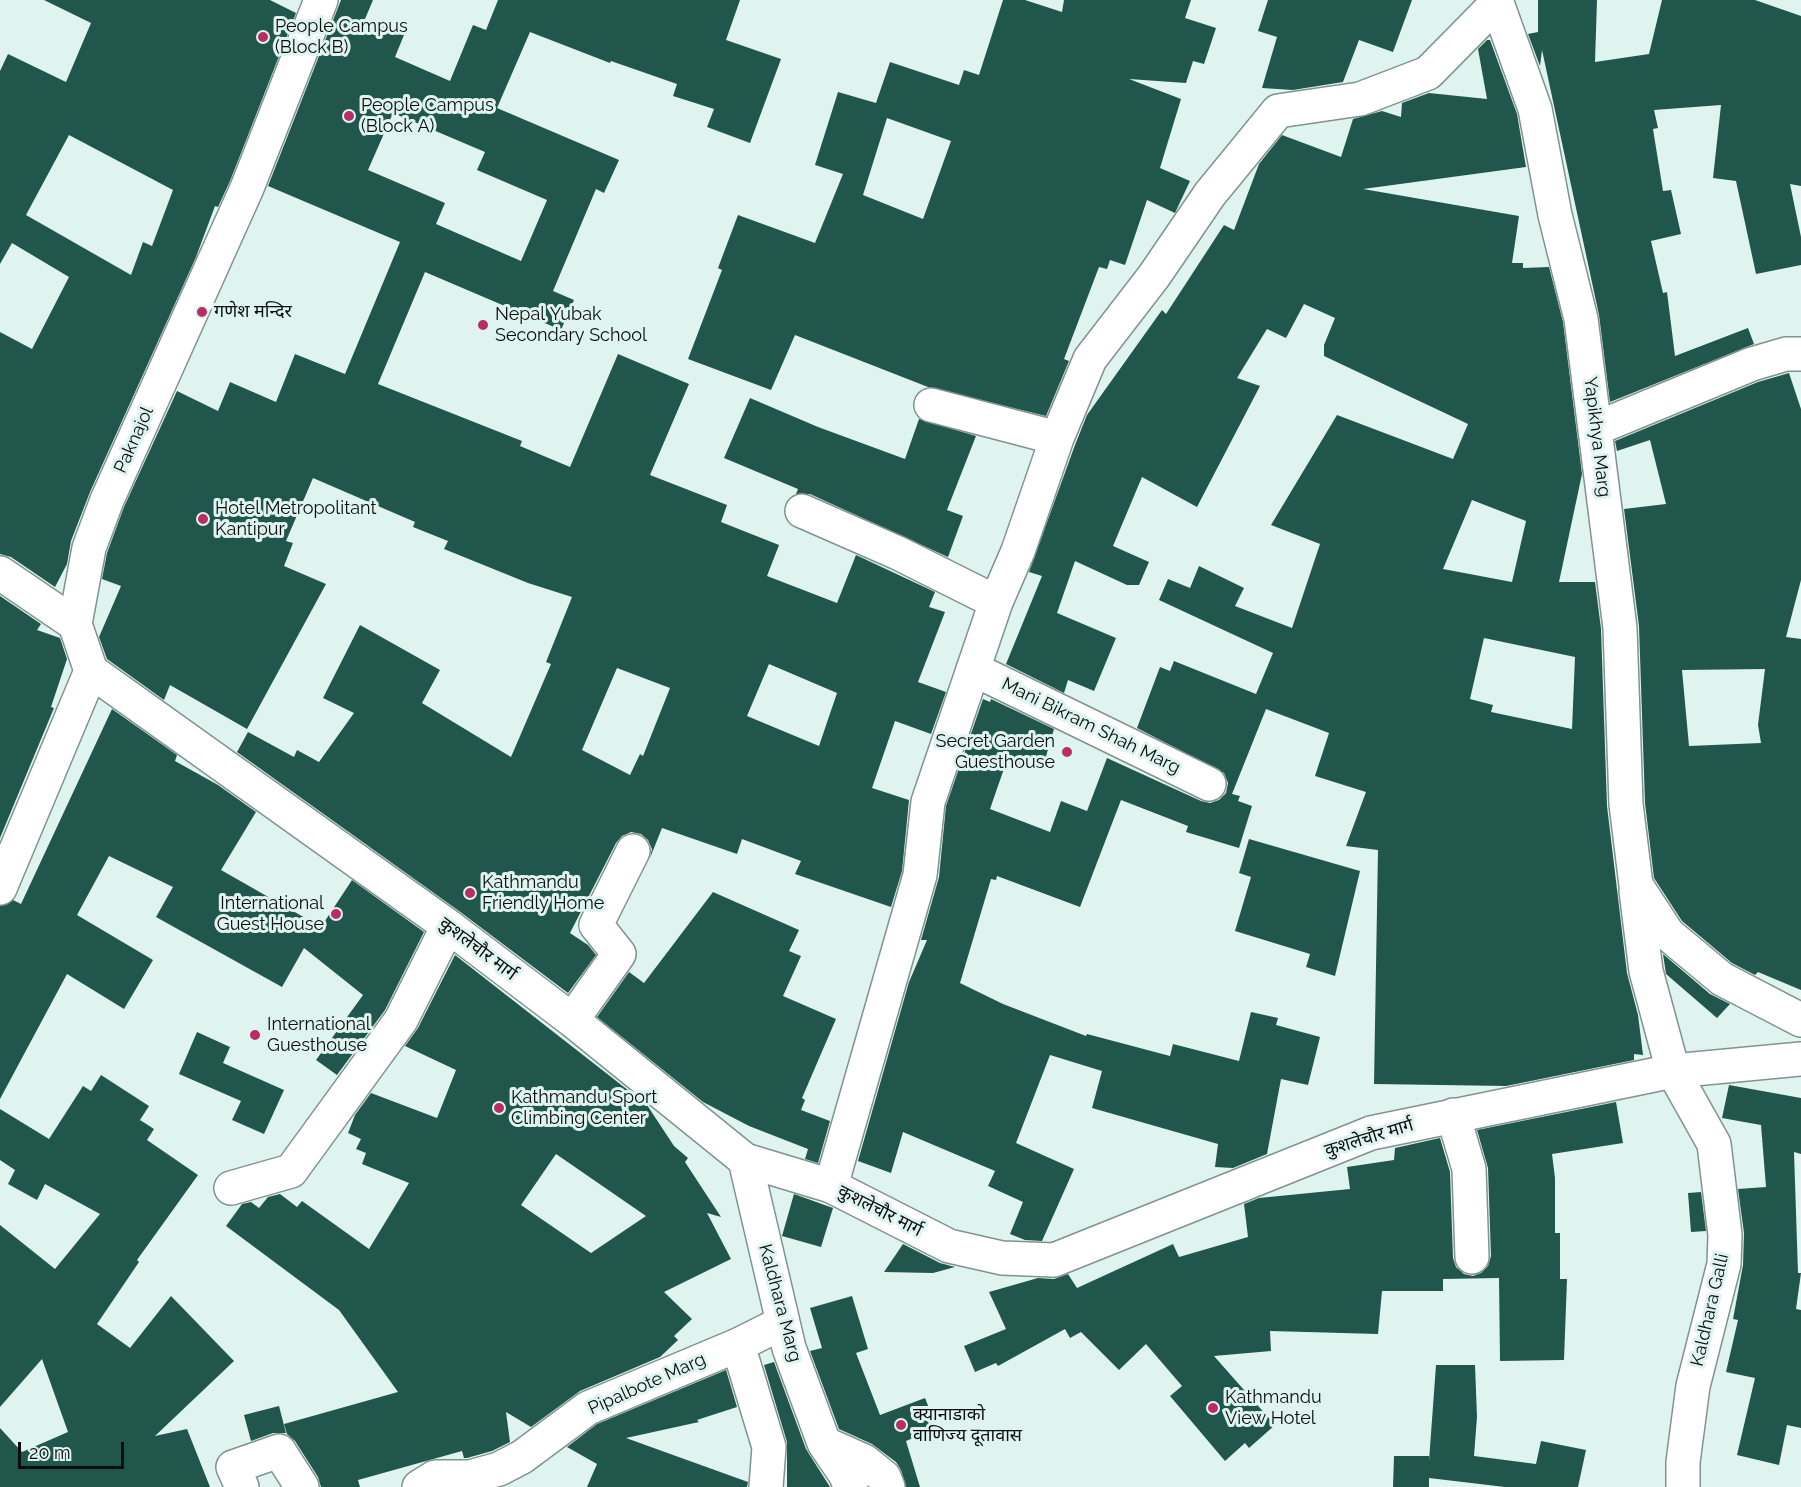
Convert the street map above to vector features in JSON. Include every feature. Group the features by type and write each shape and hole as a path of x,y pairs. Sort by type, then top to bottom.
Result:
{"street":[{"name":"Paknajol","path":"91,671 75,624 89,548 107,500 247,188 321,0"},
{"path":"831,1186 920,875 928,801 996,602 1018,551 1057,438 1090,359 1154,276 1210,194 1278,111 1360,99 1428,73 1496,2"},
{"name":"Yapikhya Marg","path":"1496,2 1535,109 1555,215 1581,319 1597,428 1620,628 1626,804 1646,971 1673,1071"},
{"path":"1597,428 1752,364 1786,354 1801,354"},
{"path":"931,405 1057,438"},
{"path":"802,511 898,553 996,602"},
{"path":"0,573 75,624"},
{"name":"Mani Bikram Shah Marg","path":"973,669 1209,784"},
{"path":"0,888 91,671"},
{"name":"कुशलेचौर मार्ग","path":"91,671 448,926 572,1020 745,1160 831,1186 949,1246 1002,1258 1054,1260 1232,1191 1371,1133 1673,1071 1801,1059"},
{"path":"572,1020 619,954 596,926 633,851"},
{"name":"Yapikhya Marg","path":"1636,885 1668,933 1722,979 1801,1020"},
{"path":"231,1188 291,1171 401,1020 448,926"},
{"name":"Kaldhara Galli","path":"1673,1071 1714,1144 1725,1235 1724,1264 1693,1386 1683,1462 1683,1487"},
{"path":"1453,1115 1469,1169 1472,1257"},
{"name":"Kaldhara Marg","path":"745,1160 782,1323 824,1443 851,1487"},
{"name":"Pipalbote Marg","path":"419,1487 435,1477 470,1477 499,1469 522,1457 588,1408 738,1345 782,1323"},
{"path":"738,1345 769,1447 766,1487"},
{"path":"824,1443 864,1461 884,1477 888,1487"},
{"path":"242,1487 233,1467 279,1451 302,1487"}],"building":[{"path":"44,0 270,0 296,13 230,181 218,207 215,206 196,257 90,492 71,541 67,564 55,587 11,557 0,554 0,332 32,349 69,277 12,243 0,264 0,71 8,54 66,82 91,23","holes":["69,135 173,190 152,246 143,242 131,275 26,215"]},
{"path":"341,0 373,0 365,19 404,35 395,57 450,81 473,25 486,30 498,0 740,0 726,40 781,59 750,143 707,127 714,109 673,96 677,84 611,61 610,63 530,32 497,108 619,160 604,193 596,189 553,291 574,300 561,330 425,272 378,384 522,441 520,446 570,467 618,354 689,384 650,475 727,505 721,522 779,545 767,576 837,603 856,555 935,592 929,607 945,612 918,682 946,692 931,734 895,721 872,788 909,800 902,871 891,907 795,874 801,861 742,839 737,854 662,828 650,858 652,849 648,840 641,834 631,832 622,836 616,843 570,933 588,945 596,955 568,993 459,911 237,752 248,732 294,757 297,750 319,762 354,713 323,698 360,625 440,670 422,703 511,757 551,664 546,662 572,597 528,583 444,549 448,541 413,527 415,522 313,478 286,541 293,543 284,566 326,584 247,729 170,685 164,700 107,659 99,637 121,586 102,579 107,553 124,507 177,391 218,411 230,382 276,402 295,354 345,374 400,242 268,186","holes":["393,113 485,152 477,170 547,200 521,261 436,224 445,203 368,170","769,664 837,693 819,746 747,716","617,668 670,688 643,756 640,754 630,775 582,750"]},
{"path":"1003,0 1025,0 1062,12 1064,0 1191,0 1185,18 1216,28 1204,64 1193,61 1186,83 1129,79 1181,99 1160,168 1190,181 1175,213 1147,200 1125,265 1110,260 1107,269 1099,267 1064,359 1069,361 1046,416 928,387 795,335 771,390 688,359 722,270 718,268 738,215 815,243 843,174 815,165 838,92 876,103 890,62 959,85 964,70 979,75","holes":["887,118 951,141 923,219 863,195"]},
{"path":"1268,0 1412,0 1393,52 1359,40 1343,82 1293,90 1262,88 1277,37 1258,31"},
{"path":"1538,0 1597,0 1595,62 1649,54 1662,0 1755,0 1801,16 1801,186 1790,184 1801,237 1801,265 1756,274 1736,181 1713,178 1721,105 1654,110 1658,128 1653,129 1663,191 1671,190 1681,234 1651,241 1663,293 1667,292 1675,356 1748,328 1754,344 1610,402 1599,315 1542,50 1540,66 1528,34 1538,32"},
{"path":"1490,40 1517,114 1526,167 1363,189 1519,216 1512,263 1523,263 1523,268 1549,267 1563,322 1582,474 1559,582 1595,582 1601,629 1607,806 1627,973 1638,1015 1643,1055 1634,1054 1634,1060 1506,1086 1374,1084 1378,850 1346,846 1366,792 1315,776 1329,733 1266,709 1232,794 1240,796 1238,801 1252,806 1239,848 1186,832 1188,826 1121,800 1080,907 997,876 996,880 991,879 960,983 1003,1004 1086,1036 1087,1034 1170,1056 1173,1044 1239,1061 1251,1012 1278,1018 1276,1025 1320,1037 1308,1085 1281,1079 1267,1154 1233,1168 1215,1167 1218,1144 1092,1108 1102,1071 1050,1055 1016,1143 1074,1169 1042,1241 1025,1240 1010,1234 1023,1202 988,1186 995,1171 903,1132 891,1173 858,1161 909,982 927,940 921,940 939,877 946,806 983,699 990,702 991,699 1054,729 1042,770 1007,760 990,809 1050,832 1061,801 1087,811 1107,758 1201,801 1210,803 1219,800 1226,793 1228,783 1224,773 1137,728 1160,667 1170,671 1174,661 1256,694 1273,653 1159,600 1168,579 1190,588 1199,566 1244,588 1235,606 1292,628 1320,544 1271,525 1337,415 1453,459 1468,424 1324,356 1324,345 1335,318 1304,304 1286,338 1267,329 1237,378 1260,386 1197,507 1142,477 1113,546 1149,562 1139,585 1127,585 1075,561 1057,613 1116,638 1094,691 1068,680 1064,693 1006,664 1042,576 1029,572 1075,445 1087,415 1162,310 1166,314 1224,225 1234,230 1259,164 1282,135 1341,157 1353,119 1382,111 1401,117 1402,103 1429,93 1487,99 1478,49","holes":["1472,500 1526,521 1512,582 1443,569","1484,638 1575,657 1572,729 1491,712 1493,705 1470,699"]},
{"path":"1789,373 1801,409 1801,580 1786,637 1801,639 1801,990 1758,972 1755,975 1732,963 1682,921 1654,878 1645,803 1639,626 1624,509 1666,504 1650,440 1617,451 1615,441 1758,382","holes":["1765,669 1758,725 1761,743 1689,746 1682,670"]},
{"path":"750,398 818,427 905,459 919,419 976,436 947,510 963,516 948,557 810,494 796,494 798,489 724,458"},
{"path":"0,596 41,624 37,630 60,638 67,659 51,707 54,708 0,838"},
{"path":"112,709 177,755 175,761 218,785 256,812 221,870 321,927 352,880 424,932 385,1010 337,1075 316,1060 363,995 304,948 282,987 156,917 173,887 109,856 77,915 153,960 124,1009 67,974 0,1099 0,906 13,900 21,904"},
{"path":"1249,839 1360,871 1335,976 1306,967 1310,954 1235,931 1251,877 1239,873"},
{"path":"713,892 799,930 789,951 801,956 783,996 836,1019 802,1098 805,1100 801,1110 830,1121 818,1163 805,1159 808,1149 749,1126 703,1102 597,1017 629,972 644,983"},
{"path":"1663,954 1710,994 1730,1004 1717,1018 1666,974"},
{"path":"455,955 647,1105 674,1146 688,1158 685,1162 721,1217 707,1213 731,1259 664,1292 692,1319 674,1336 678,1340 660,1357 580,1391 531,1427 506,1412 510,1442 492,1451 467,1458 464,1458 462,1451 358,1480 360,1487 321,1487 318,1477 295,1441 287,1434 284,1424 398,1392 339,1310 226,1226 242,1204 251,1202 259,1208 268,1197 280,1194 297,1207 302,1201 369,1249 409,1183 362,1164 366,1153 356,1149 361,1139 348,1133 355,1115 371,1093 437,1118 456,1070 405,1046 418,1028","holes":["556,1154 646,1216 591,1253 521,1205"]},
{"path":"197,1032 230,1047 223,1063 284,1090 264,1134 232,1120 241,1101 179,1074"},
{"path":"101,1075 149,1106 140,1120 154,1129 147,1140 198,1175 137,1260 139,1262 97,1324 130,1348 171,1296 234,1361 155,1436 187,1429 210,1487 0,1487 0,1428 22,1452 68,1432 42,1359 0,1407 0,1225 55,1269 100,1214 45,1184 37,1200 8,1184 15,1170 0,1160 0,1109 49,1139 83,1086 91,1091"},
{"path":"1729,1085 1801,1098 1801,1154 1794,1152 1798,1273 1801,1273 1796,1309 1801,1310 1801,1428 1787,1425 1779,1465 1737,1455 1755,1378 1726,1372 1738,1320 1733,1319 1743,1265 1744,1233 1738,1189 1766,1187 1761,1125 1722,1118"},
{"path":"1616,1102 1623,1143 1552,1154 1555,1178 1555,1233 1560,1233 1560,1279 1567,1279 1564,1360 1500,1361 1499,1278 1443,1279 1443,1291 1382,1291 1378,1334 1270,1331 1271,1351 1214,1356 1275,1425 1249,1448 1245,1443 1225,1461 1170,1396 1182,1386 1146,1344 1119,1370 1081,1332 1070,1338 1065,1329 998,1366 996,1363 975,1372 964,1346 1006,1329 989,1292 1038,1278 1054,1279 1068,1274 1077,1288 1173,1244 1179,1257 1248,1237 1244,1204 1259,1198 1350,1189 1347,1167 1394,1160 1395,1148 1440,1138 1450,1172 1453,1258 1456,1267 1464,1274 1473,1276 1481,1273 1488,1266 1491,1256 1488,1168 1477,1130"},
{"path":"1701,1192 1706,1231 1691,1232 1688,1193"},
{"path":"794,1194 833,1208 821,1247 782,1236"},
{"path":"903,1244 940,1263 955,1267 933,1273 884,1272"},
{"path":"852,1296 868,1349 856,1353 880,1415 925,1398 937,1428 906,1441 920,1487 906,1487 896,1462 872,1444 839,1429 810,1351 822,1348 810,1308"},
{"path":"774,1362 806,1449 830,1487 787,1487 787,1442 764,1365"},
{"path":"1436,1365 1475,1365 1477,1417 1474,1456 1536,1464 1541,1441 1586,1450 1578,1487 1505,1487 1429,1478 1429,1487 1393,1487 1394,1456 1429,1456 1429,1461"},
{"path":"726,1370 737,1407 697,1420 699,1422 626,1438 748,1482 747,1487 587,1487 597,1464 567,1447 597,1424"},
{"path":"279,1406 286,1433 273,1433 251,1441 244,1415"}],"place":[{"name":"People Campus (Block B)","path":"263,37"},
{"name":"People Campus (Block A)","path":"349,116"},
{"name":"गणेश मन्दिर","path":"202,312"},
{"name":"Nepal Yubak Secondary School","path":"483,325"},
{"name":"Hotel Metropolitant Kantipur","path":"203,519"},
{"name":"Secret Garden Guesthouse","path":"1067,752"},
{"name":"Kathmandu Friendly Home","path":"470,893"},
{"name":"International Guest House","path":"336,914"},
{"name":"International Guesthouse","path":"255,1035"},
{"name":"Kathmandu Sport Climbing Center","path":"499,1108"},
{"name":"Kathmandu View Hotel","path":"1213,1408"},
{"name":"क्यानाडाको वाणिज्य दूतावास","path":"901,1425"}]}
